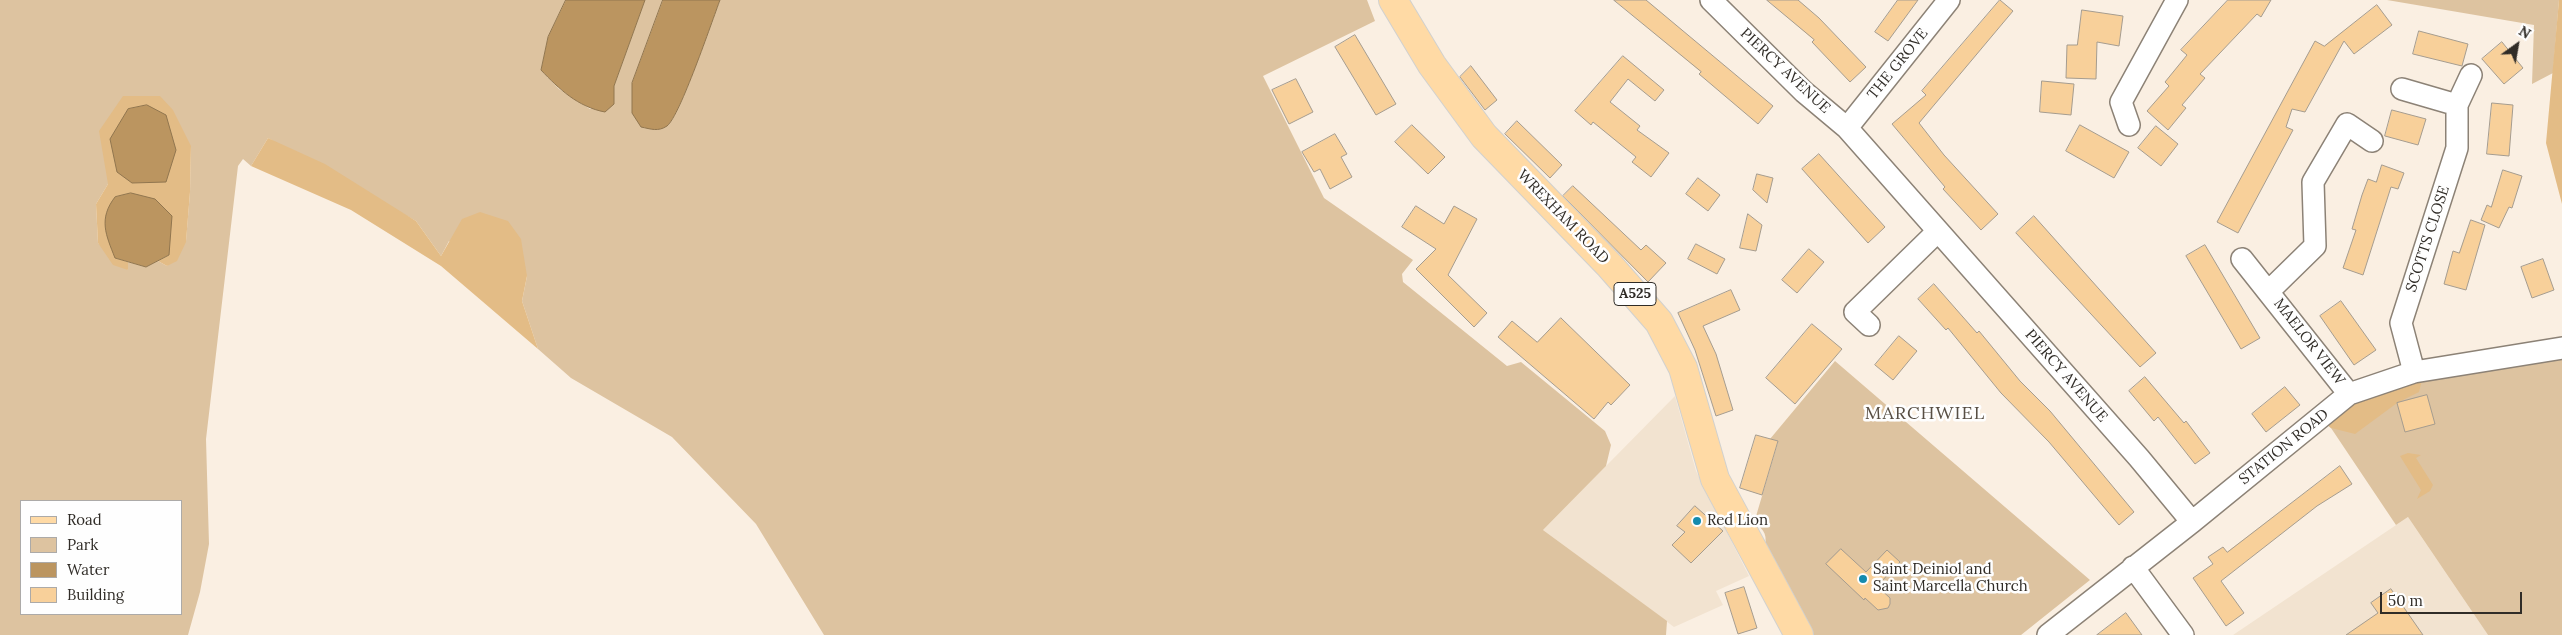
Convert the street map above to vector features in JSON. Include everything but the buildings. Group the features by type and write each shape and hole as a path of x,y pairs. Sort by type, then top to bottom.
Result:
{"main road":[{"name":"WREXHAM ROAD","path":"1393,0 1432,65 1484,136 1610,266 1659,322 1683,368 1715,479 1799,635"}],"street":[{"name":"PIERCY AVENUE","path":"1711,0 1804,92 1847,128 2192,522"},
{"name":"THE GROVE","path":"1847,128 1949,0"},
{"path":"2129,125 2113,99 2177,0"},
{"name":"SCOTTS CLOSE","path":"2414,372 2402,323 2457,148 2457,105 2472,75"},
{"path":"2402,89 2457,105"},
{"name":"MAELOR VIEW","path":"2269,291 2315,246 2312,182 2347,124 2372,141"},
{"path":"1869,325 1856,312 1938,231"},
{"name":"MAELOR VIEW","path":"2242,259 2349,394"},
{"name":"STATION ROAD","path":"2048,635 2192,522 2349,394 2414,372 2562,348"},
{"path":"2133,567 2182,635"}],"shaded area":[{"path":"2559,0 2562,0 2562,204 2546,143"},
{"path":"123,96 160,96 173,110 191,146 186,242 177,261 167,266 158,261 169,255 115,258 128,262 128,270 113,265 98,243 96,204 108,184 99,131"},
{"path":"268,138 325,164 416,221 441,256 462,219 480,212 508,221 521,239 527,276 522,301 538,349 441,266 351,210 251,166"},
{"path":"2422,380 2419,392 2397,403 2355,434 2331,428 2323,421 2342,407"},
{"path":"1675,396 1696,471 1749,576 1716,591 1723,605 1674,627 1543,530"},
{"path":"2408,453 2421,455 2416,458 2433,485 2430,491 2417,499 2421,490 2400,456"},
{"path":"2408,517 2488,635 2233,635"}],"green space":[{"path":"0,0 566,0 548,37 541,70 559,89 590,109 614,104 614,86 645,0 663,0 632,83 632,113 668,125 681,101 720,0 1367,0 1375,21 1263,76 1324,198 1413,260 1402,274 1403,282 1507,366 1521,362 1605,431 1611,445 1606,466 1543,530 1667,621 1666,635 824,635 756,524 672,437 571,378 538,349 522,301 527,276 449,241 441,256 416,221 268,138 251,166 243,159 238,166 206,439 209,544 200,592 188,635 0,635","holes":["191,146 186,241 167,266 158,261 146,267 128,262 128,270 98,243 96,204 108,184"]},
{"path":"2387,0 2559,0 2553,73 2532,84 2534,25"},
{"path":"2562,351 2562,635 2488,635 2408,517 2396,525 2331,428 2323,421 2381,389"},
{"path":"1835,361 2090,580 2021,635 1809,635 1764,549 1765,534 1754,523 1778,442 1770,439"}],"water":[{"path":"566,0 645,0 614,86 614,104 605,112 595,110 578,102 541,70 548,37"},
{"path":"663,0 720,0 673,119 667,126 654,130 641,127 632,113 632,83"},
{"path":"147,105 166,115 176,150 166,182 132,183 117,172 110,139 128,109"},
{"path":"131,193 155,199 172,216 169,255 146,267 115,258 105,227 107,213 115,197"}],"place":[{"name":"Red Lion","path":"1697,521"},
{"name":"Saint Deiniol and Saint Marcella Church","path":"1863,579"}],"district":[{"name":"MARCHWIEL","path":"1925,414"}]}
